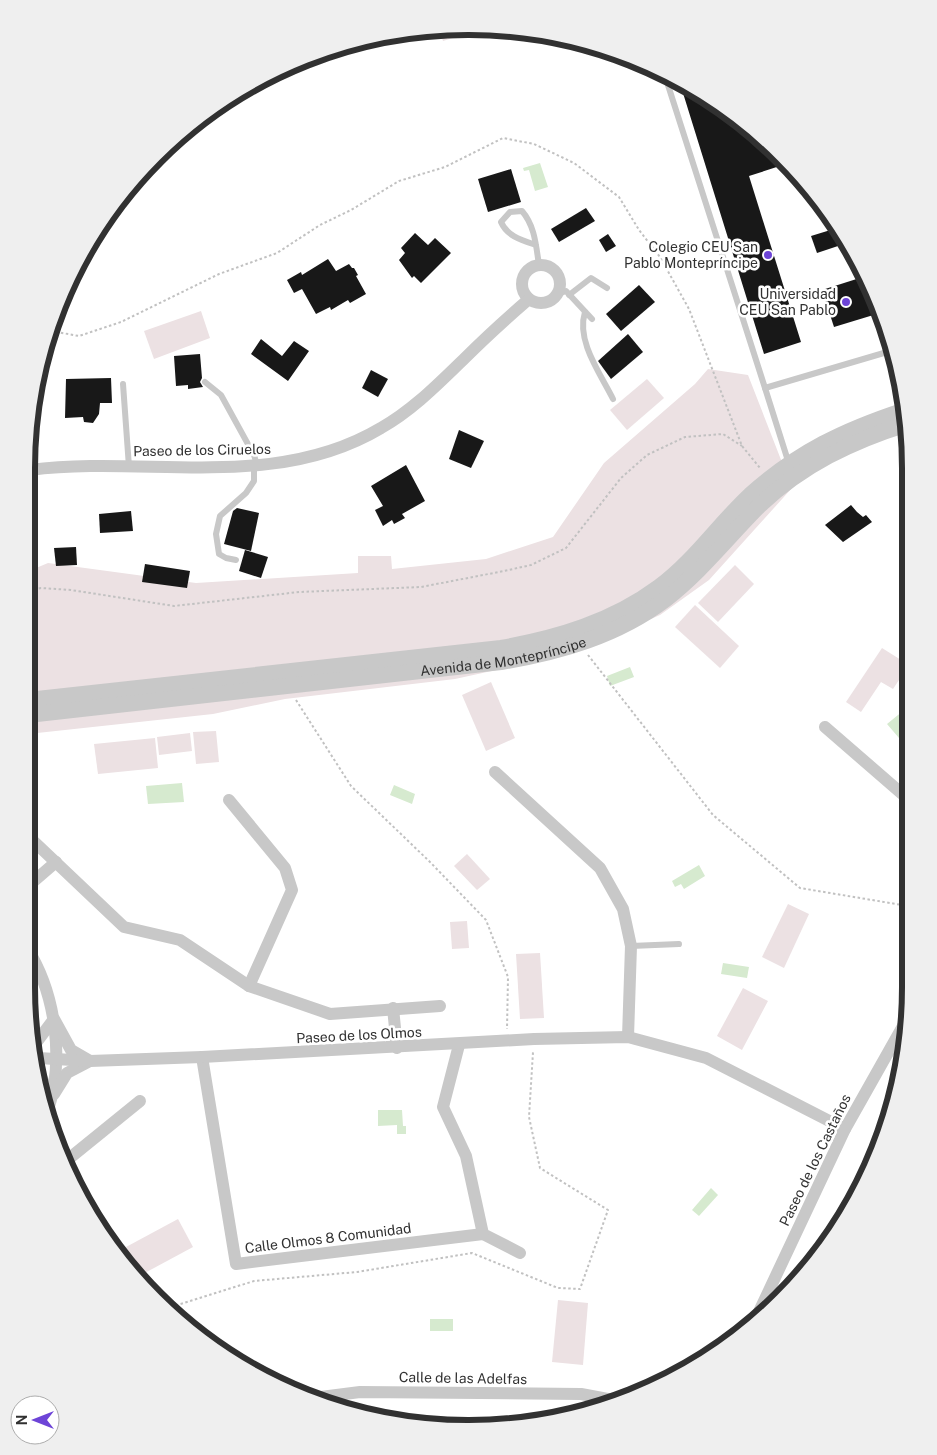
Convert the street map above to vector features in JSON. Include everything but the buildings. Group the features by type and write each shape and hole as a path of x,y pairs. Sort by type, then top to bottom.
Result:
{"street":[{"path":"539,265 549,267 558,275 564,295 548,302 535,302 529,299 522,289 523,277 531,268 539,265"},
{"name":"Paseo de los Ciruelos","path":"35,470 81,466 255,466 304,460 335,451 382,428 418,402 529,299"},
{"name":"Avenida de Montepríncipe","path":"35,699 500,648 546,640 577,631 628,607 658,588 684,566 749,496 789,464 839,434 898,413"},
{"name":"Avenida de Montepríncipe","path":"35,714 501,662 549,654 581,644 633,621 665,600 697,574 760,506 813,464 842,447 900,427"},
{"path":"825,727 902,794"},
{"path":"495,772 600,868 623,909 631,946 628,1037"},
{"path":"229,800 285,868 292,890 249,986"},
{"path":"35,842 124,927 180,940 249,986 330,1014 440,1006"},
{"path":"35,881 56,862"},
{"path":"35,966 45,986 54,1019 56,1060 51,1102"},
{"path":"393,1008 397,1048"},
{"path":"39,1040 54,1019"},
{"path":"54,1019 71,1050 90,1061"},
{"name":"Paseo de los Castaños","path":"762,1304 845,1129 899,1033"},
{"name":"Paseo de los Olmos","path":"41,1058 90,1061 202,1057 459,1045 506,1041 628,1037 706,1058 845,1129"},
{"path":"459,1045 443,1107 466,1156 483,1234 520,1253"},
{"name":"Calle Olmos 8 Comunidad","path":"202,1057 236,1264 483,1234"},
{"name":"Paseo de los Olmos","path":"52,1098 67,1073 90,1061"},
{"path":"48,1089 52,1098"},
{"path":"70,1157 140,1101"},
{"name":"Calle de las Adelfas","path":"327,1396 360,1392 581,1394 604,1398"}],"lane":[{"path":"668,84 789,464"},
{"path":"536,245 517,238 504,229 500,222 510,212 522,211 530,220 536,245 539,265"},
{"path":"592,320 564,295 591,278 607,288"},
{"path":"585,312 582,322 582,336 613,399"},
{"path":"765,388 886,352"},
{"path":"204,382 221,395 254,455 254,481 246,492 220,516 216,534 219,554 236,560"},
{"path":"123,384 129,467"},
{"path":"631,946 678,944"}],"path":[{"path":"57,332 79,336 120,322 219,274 276,253 320,225 351,210 399,181 445,167 502,138 534,144 574,163 619,196 639,230 660,257 689,309 742,446 769,479"},
{"path":"35,590 41,588 71,590 174,606 299,592 421,587 504,571 531,565 566,548 621,478 647,455 685,437 723,434 742,446"},
{"path":"581,644 593,663 713,815 800,888 902,905"},
{"path":"289,685 292,694 352,786 486,920 508,977 506,1041"}],"shaded area":[{"path":"461,35 443,41 441,36"},
{"path":"540,163 548,187 535,191 529,170 524,171 523,168"},
{"path":"201,311 210,338 154,359 144,331"},
{"path":"708,369 748,375 792,488 709,580 660,615 574,653 455,679 285,699 213,714 35,733 35,568 48,563 196,583 358,573 358,556 391,556 392,569 486,559 553,537 604,463 695,384"},
{"path":"647,379 664,398 627,430 610,410"},
{"path":"735,565 754,584 718,622 698,603"},
{"path":"695,605 739,646 720,668 675,627"},
{"path":"882,648 902,661 902,676 893,689 881,682 861,712 846,702"},
{"path":"630,667 634,677 610,686 607,676"},
{"path":"491,682 515,738 486,751 462,695"},
{"path":"902,712 902,736 899,738 887,724"},
{"path":"216,731 219,762 196,764 193,732"},
{"path":"190,733 192,751 159,755 157,737"},
{"path":"155,738 158,768 98,774 94,744"},
{"path":"182,783 184,802 148,804 146,786"},
{"path":"394,785 415,794 412,804 390,795"},
{"path":"467,854 490,879 477,890 454,866"},
{"path":"699,865 705,876 684,889 681,884 675,887 672,881"},
{"path":"788,904 809,914 784,968 762,957"},
{"path":"467,921 469,948 452,949 450,922"},
{"path":"540,953 544,1018 520,1019 516,954"},
{"path":"723,963 749,967 747,978 721,974"},
{"path":"743,988 768,1001 742,1050 717,1036"},
{"path":"378,1110 402,1110 403,1126 406,1126 406,1134 397,1134 397,1125 378,1126"},
{"path":"711,1188 718,1195 699,1216 692,1210"},
{"path":"178,1219 193,1247 144,1273 133,1259 126,1247"},
{"path":"558,1300 588,1303 583,1365 552,1362"},
{"path":"430,1319 453,1319 453,1331 430,1331"}],"place":[{"name":"Colegio CEU San Pablo Montepríncipe","path":"768,255"},
{"name":"Universidad CEU San Pablo","path":"846,302"}]}
